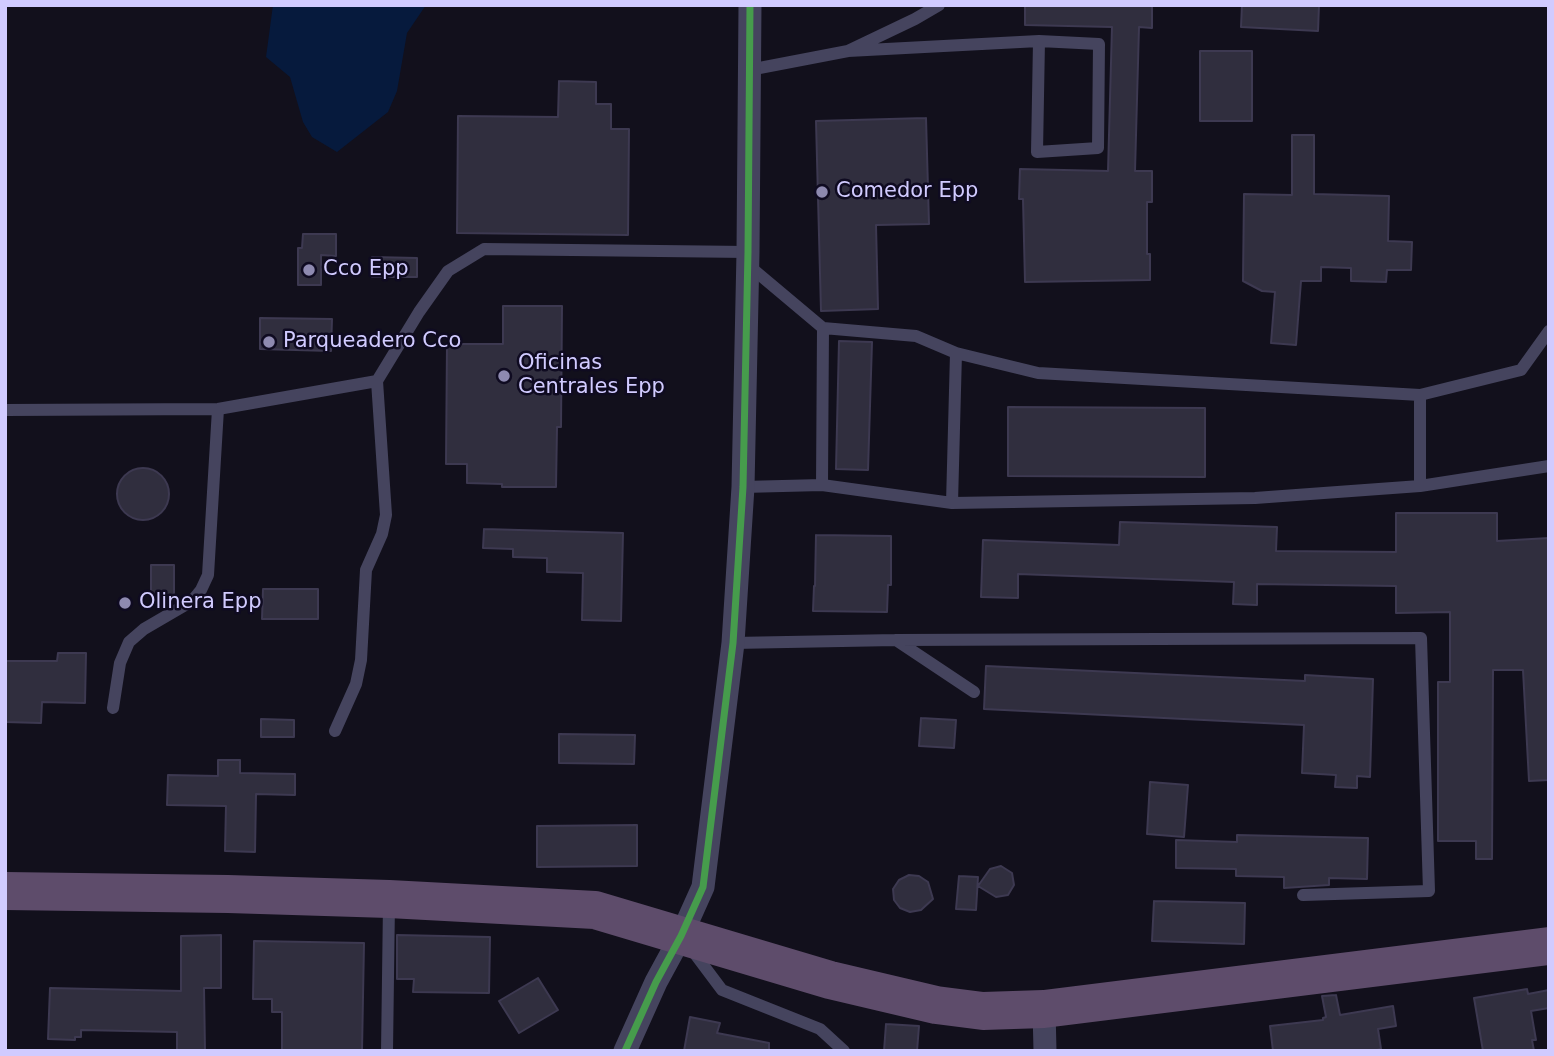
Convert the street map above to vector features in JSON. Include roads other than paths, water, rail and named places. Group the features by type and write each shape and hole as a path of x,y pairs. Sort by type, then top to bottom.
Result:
{"highway":[{"path":"5,891 389,899 596,910 830,980 936,1006 983,1011 1044,1009 1549,946"}],"street":[{"path":"625,1051 703,887 733,643 743,487 750,70 755,8"},
{"path":"1044,1009 1045,1051"}],"lane":[{"path":"848,51 939,5"},
{"path":"750,70 848,51 1039,41 1099,44 1098,148 1037,152 1039,41"},
{"path":"335,731 356,684 361,660 366,570 382,534 386,515 377,381 419,312 448,271 484,248 748,259 822,328 916,336 956,353 1038,373 1420,395 1521,370 1549,331"},
{"path":"822,328 822,485"},
{"path":"952,503 956,353"},
{"path":"5,410 218,409 377,381"},
{"path":"1420,395 1420,485"},
{"path":"113,708 120,663 129,642 144,629 192,601 208,575 218,409"},
{"path":"743,487 822,485 952,503 1255,498 1420,485 1549,466"},
{"path":"733,643 1421,638 1429,891 1303,895"},
{"path":"896,640 974,692"},
{"path":"387,1051 389,899"},
{"path":"681,936 722,989 820,1029 844,1051"}],"water":[{"path":"273,5 426,5 407,33 397,91 388,112 337,152 312,137 303,122 290,77 266,57"}],"place":[{"name":"Comedor Epp","path":"822,192"},
{"name":"Cco Epp","path":"309,270"},
{"name":"Parqueadero Cco","path":"269,342"},
{"name":"Oficinas Centrales Epp","path":"504,376"},
{"name":"Olinera Epp","path":"125,603"}]}
